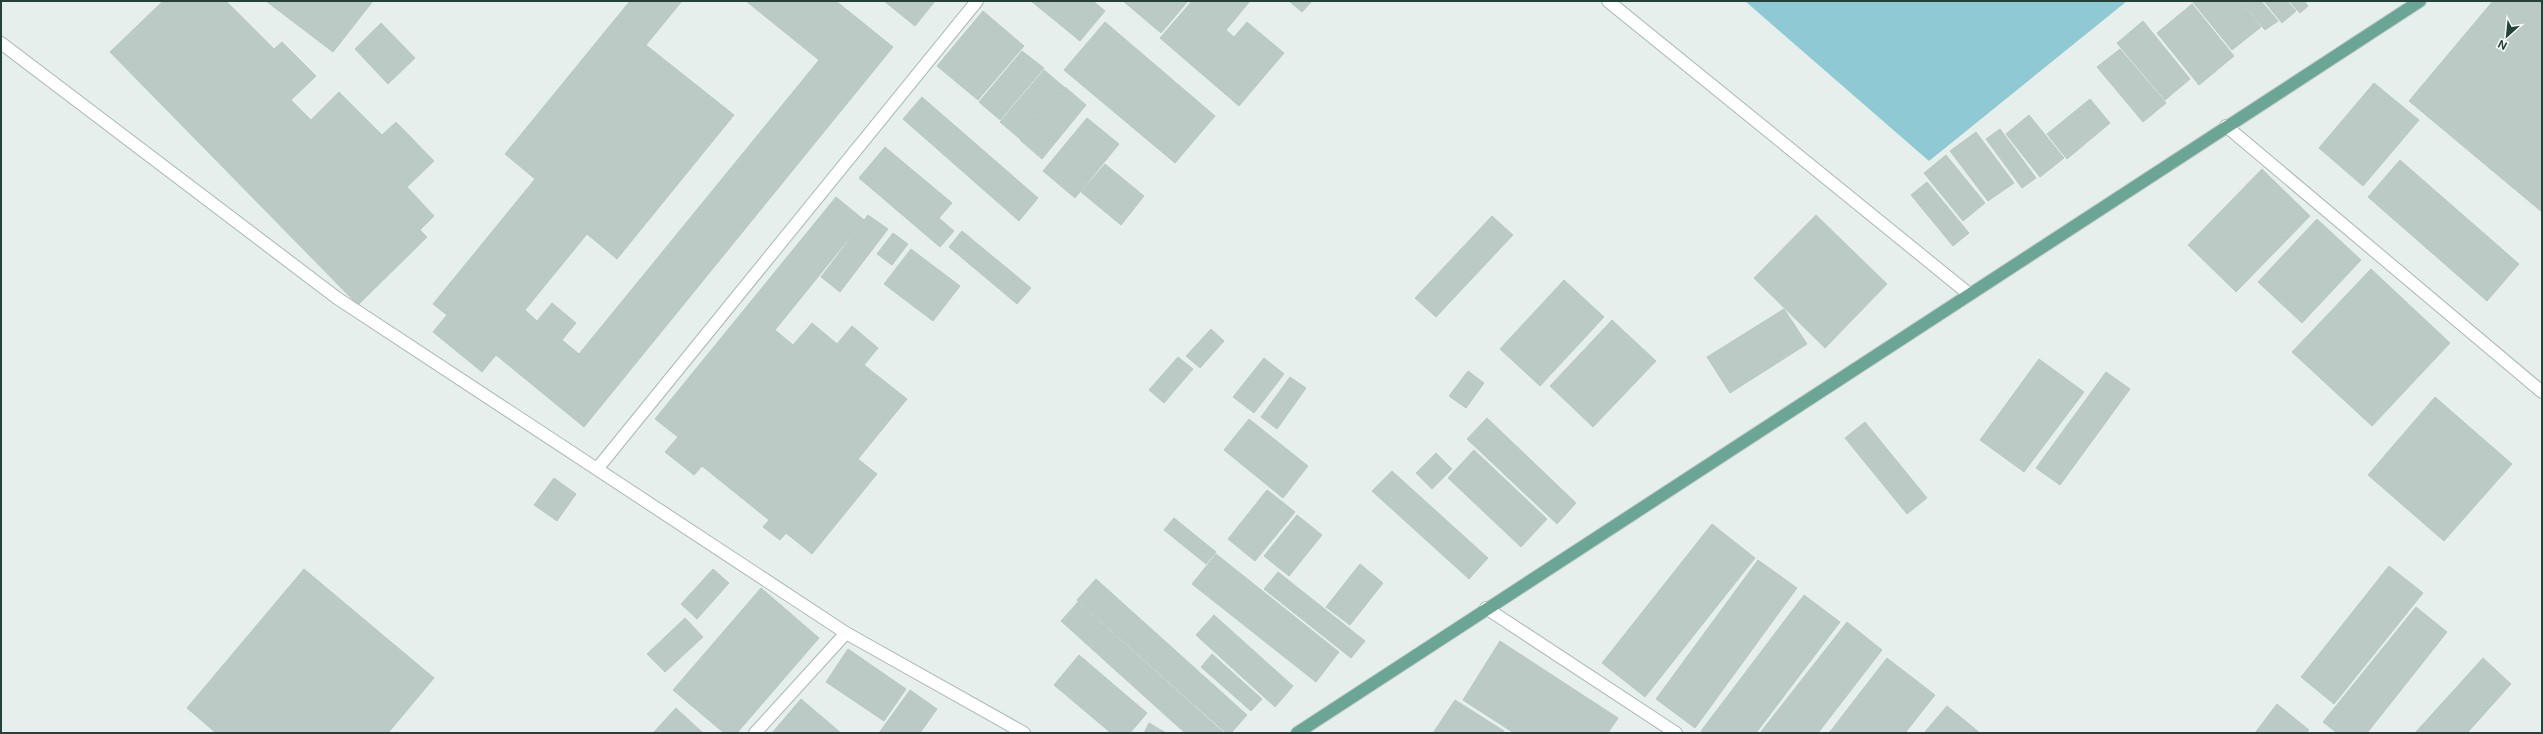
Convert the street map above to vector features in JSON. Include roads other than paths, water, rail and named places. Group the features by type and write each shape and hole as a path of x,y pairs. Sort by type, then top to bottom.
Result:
{"main road":[{"path":"1297,733 1486,608 2420,1"}],"street":[{"path":"598,469 977,1"},
{"path":"1608,1 1969,294"},
{"path":"1,43 337,298 846,633 1024,733"},
{"path":"2226,126 2542,392"},
{"path":"1486,608 1676,733"},
{"path":"755,733 846,633"}],"water":[{"path":"1745,1 2127,1 1929,161"}]}
